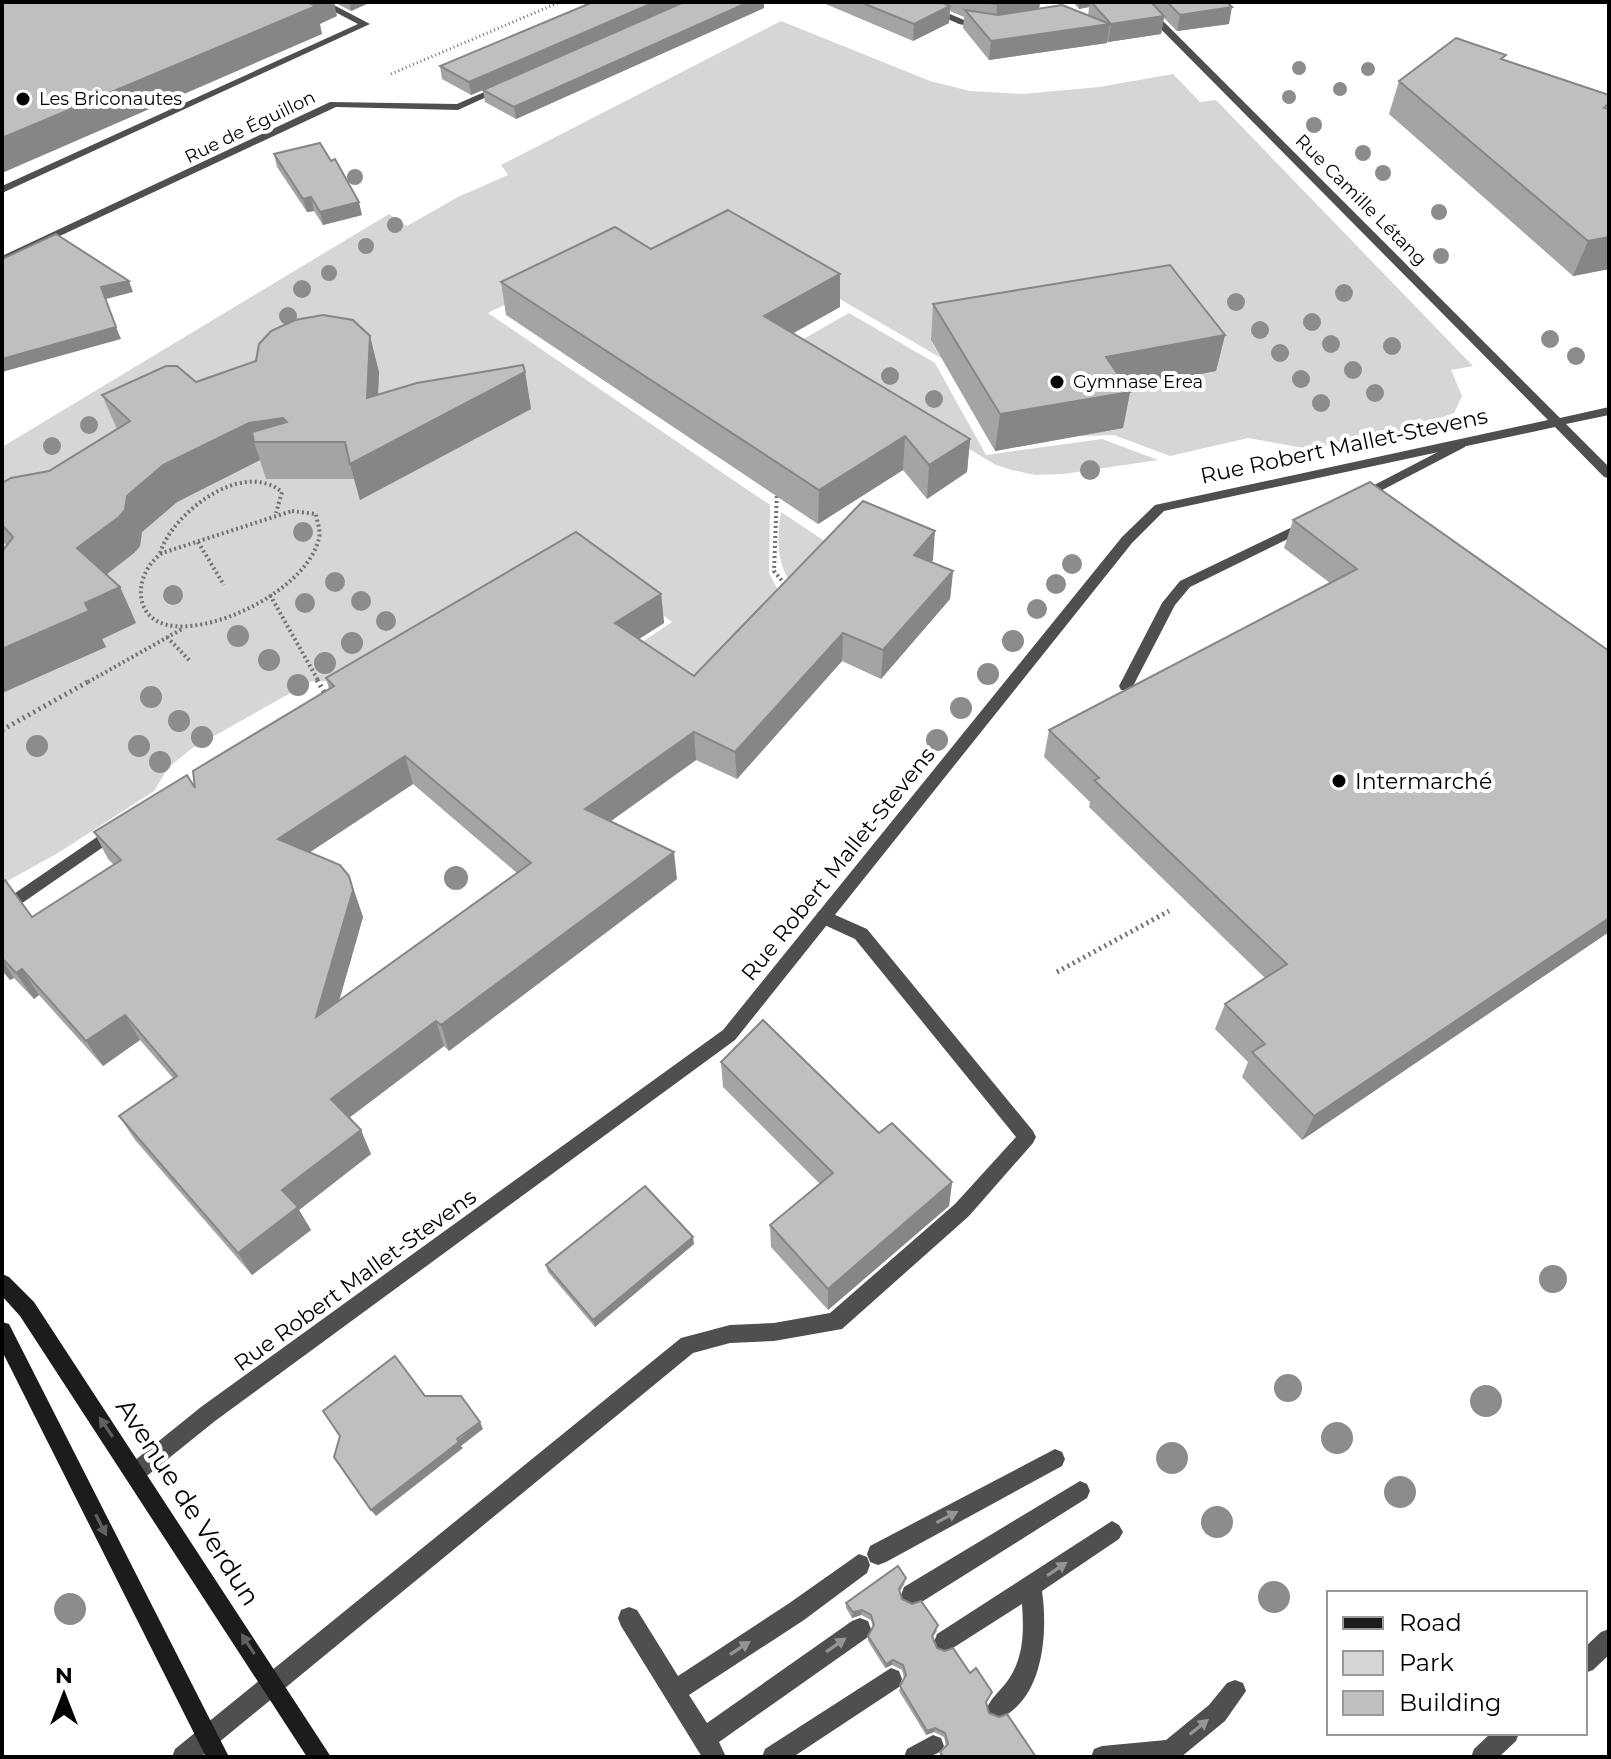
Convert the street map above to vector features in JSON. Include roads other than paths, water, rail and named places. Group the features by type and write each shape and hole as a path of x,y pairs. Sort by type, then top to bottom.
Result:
{"main road":[{"name":"Avenue de Verdun","path":"2,1283 27,1309 320,1757"},
{"path":"2,1331 213,1747"}],"street":[{"path":"2,190 365,24 321,2"},
{"path":"914,2 962,22 996,27"},
{"path":"1127,7 1140,4"},
{"name":"Rue Camille Létang","path":"1140,4 1609,474"},
{"name":"Rue de Éguillon","path":"2,260 334,104 458,107 515,83"},
{"name":"Rue Robert Mallet-Stevens","path":"136,1472 208,1414 729,1035 1127,540 1160,508 1609,411"},
{"path":"1353,500 1461,444"},
{"path":"1126,686 1169,603 1185,584 1326,514"},
{"path":"2,911 124,824"},
{"path":"183,1757 213,1747 274,1684 688,1345 730,1334 774,1332 835,1322 962,1210 1027,1137 861,934 824,917"},
{"path":"675,1691 796,1612 869,1559 1055,1459"},
{"path":"912,1595 1080,1491"},
{"path":"945,1642 1112,1532"},
{"path":"998,1708 1022,1679 1032,1655 1037,1631 1031,1586"},
{"path":"629,1618 710,1748 860,1629"},
{"path":"1587,1660 1609,1640"},
{"path":"773,1757 891,1679"},
{"path":"1102,1757 1166,1754 1217,1713 1235,1691"},
{"path":"1482,1757 1506,1735"}],"place":[{"name":"Les Briconautes","path":"23,99"},
{"name":"Gymnase Erea","path":"1057,382"},
{"name":"Intermarché","path":"1339,781"}]}
